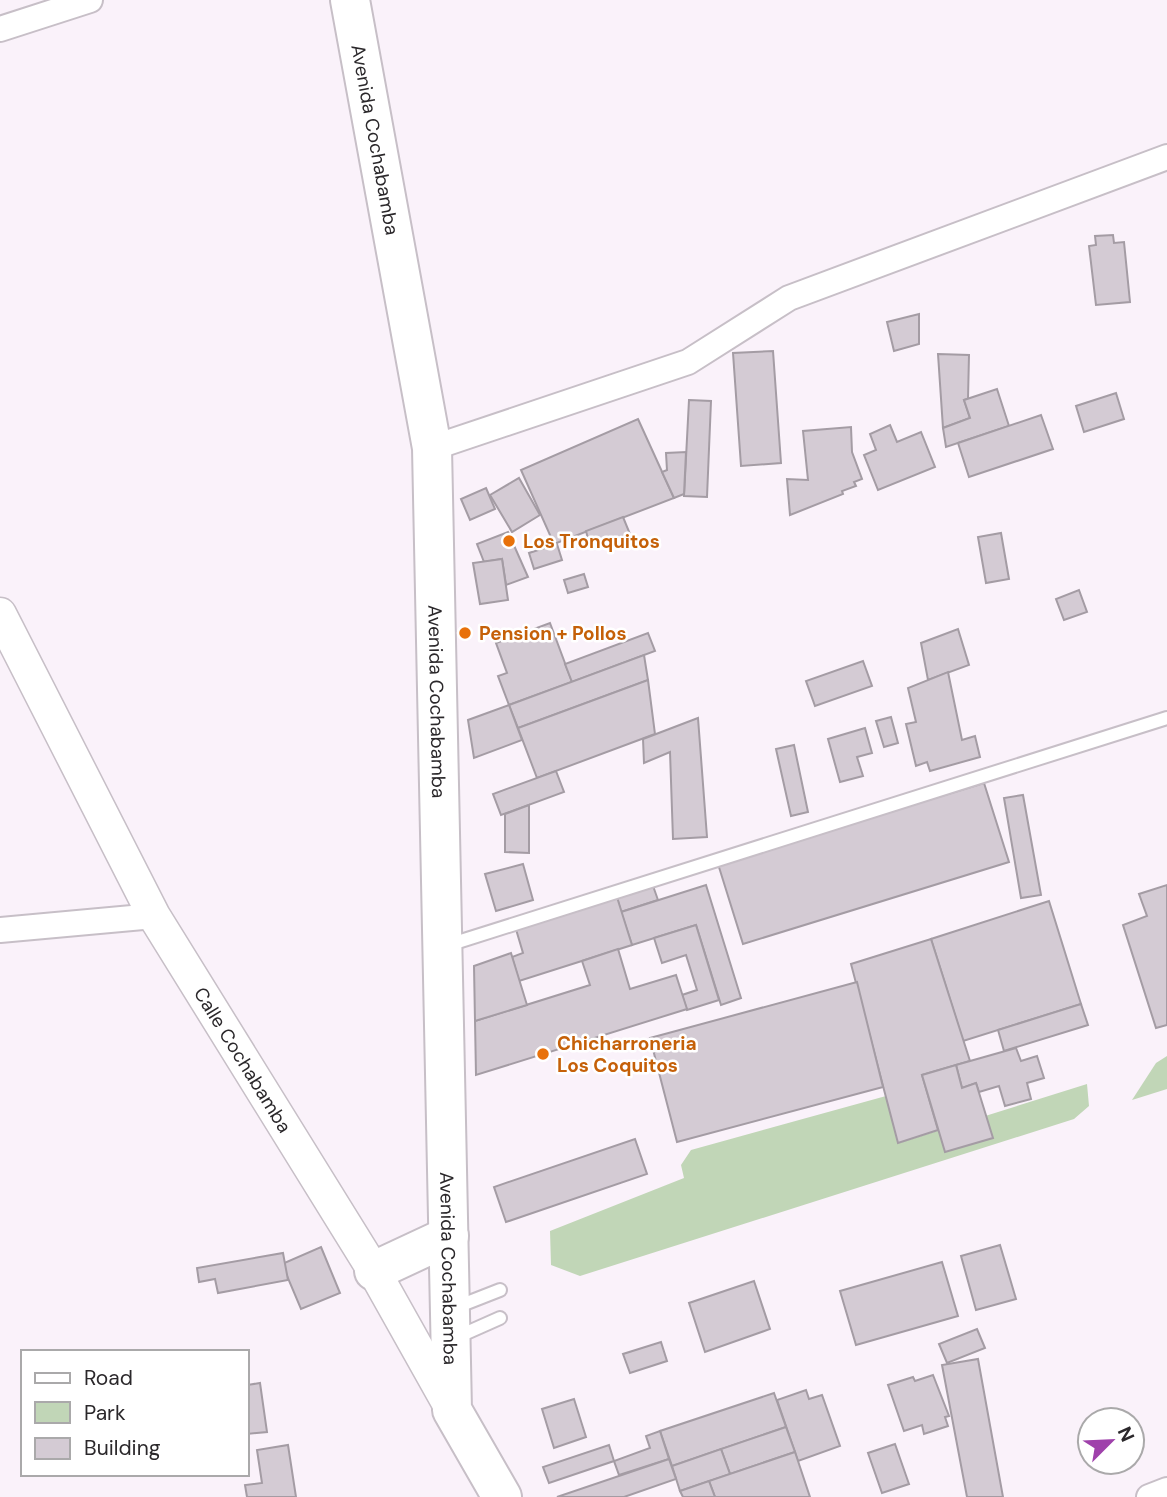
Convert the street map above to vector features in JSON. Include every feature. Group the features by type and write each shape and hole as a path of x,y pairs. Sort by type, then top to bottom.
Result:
{"main road":[{"name":"Avenida Cochabamba","path":"349,0 432,448 452,1410"},
{"path":"374,1271 449,1236"},
{"name":"Calle Cochabamba","path":"452,1410 502,1497"}],"street":[{"path":"0,29 90,0"},
{"path":"432,448 688,362 789,298 1167,157"},
{"name":"Calle Cochabamba","path":"0,614 154,916 374,1271 452,1410"},
{"path":"0,930 154,916"},
{"path":"1149,1497 1167,1490"}],"lane":[{"path":"442,947 1167,718"},
{"path":"450,1325 500,1290"},
{"path":"450,1325 499,1318"}],"green space":[{"path":"1167,1056 1167,1089 1132,1100 1156,1063"},
{"path":"1087,1084 1089,1106 1074,1119 580,1276 551,1265 550,1231 684,1178 681,1165 691,1150 886,1096 899,1143"}],"building":[{"path":"1113,235 1114,243 1124,242 1130,302 1096,305 1089,246 1096,245 1095,236"},
{"path":"919,314 919,344 894,351 887,322"},
{"path":"773,351 781,463 741,466 733,353"},
{"path":"938,354 969,355 968,399 964,400 970,418 943,428"},
{"path":"997,389 1009,426 946,447 943,428 970,418 964,400"},
{"path":"1116,393 1124,419 1084,432 1076,406"},
{"path":"689,400 711,401 707,497 684,496"},
{"path":"1041,415 1053,449 969,477 958,443"},
{"path":"638,419 674,498 554,544 521,470"},
{"path":"890,425 897,442 921,432 935,467 878,490 864,455 876,450 870,434"},
{"path":"851,427 852,452 862,479 854,482 856,486 842,491 843,494 790,515 787,479 808,480 803,431"},
{"path":"686,452 684,494 674,498 662,472 667,470 666,453"},
{"path":"519,478 540,515 512,532 490,495"},
{"path":"486,488 495,509 470,520 461,499"},
{"path":"623,517 630,534 590,546 586,531"},
{"path":"508,532 528,577 506,585 502,559 484,562 477,544"},
{"path":"1001,533 1009,579 986,583 978,537"},
{"path":"557,544 562,560 534,569 529,553"},
{"path":"502,559 508,600 480,604 473,563"},
{"path":"584,574 588,587 568,593 564,580"},
{"path":"1079,590 1087,612 1064,620 1056,599"},
{"path":"550,623 572,682 509,705 498,676 507,673 496,643"},
{"path":"958,629 969,665 928,680 921,643"},
{"path":"648,633 655,651 572,682 565,664"},
{"path":"644,655 648,680 518,728 509,705"},
{"path":"863,661 872,686 815,706 806,681"},
{"path":"948,672 962,740 975,736 980,757 930,771 927,762 916,766 906,724 916,722 908,688"},
{"path":"648,680 655,734 537,778 518,728"},
{"path":"509,705 522,740 474,758 468,720"},
{"path":"891,717 898,743 884,747 876,721"},
{"path":"698,718 707,837 673,839 670,752 644,763 643,739"},
{"path":"865,728 872,753 857,757 863,776 840,782 828,739"},
{"path":"794,745 808,812 791,816 776,749"},
{"path":"556,771 564,792 501,815 493,794"},
{"path":"984,783 1009,862 743,944 718,864"},
{"path":"1023,795 1041,895 1021,898 1004,798"},
{"path":"529,805 529,853 505,852 505,814"},
{"path":"523,864 533,900 496,911 485,874"},
{"path":"652,883 658,900 621,912 616,894"},
{"path":"706,885 741,998 721,1005 696,925 632,945 621,912"},
{"path":"1167,885 1167,1025 1156,1028 1123,925 1147,916 1139,894"},
{"path":"616,894 632,945 519,981 512,957 523,953 515,926"},
{"path":"1049,901 1081,1004 963,1041 931,939"},
{"path":"696,925 719,1000 687,1010 682,995 697,990 686,955 662,963 654,938"},
{"path":"931,939 970,1061 922,1075 938,1130 898,1143 851,964"},
{"path":"618,949 630,989 676,975 687,1009 476,1075 475,1021 590,985 582,961"},
{"path":"511,953 527,1005 475,1021 474,966"},
{"path":"857,982 883,1087 677,1142 650,1038"},
{"path":"1081,1004 1088,1025 1004,1051 998,1030"},
{"path":"1016,1048 1021,1061 1037,1056 1044,1078 1027,1083 1031,1099 1005,1106 999,1086 979,1092 976,1083 962,1088 956,1065"},
{"path":"956,1065 962,1088 976,1083 993,1138 945,1152 922,1075"},
{"path":"635,1139 647,1174 506,1222 494,1187"},
{"path":"1000,1245 1016,1299 976,1310 961,1256"},
{"path":"321,1247 340,1293 301,1309 282,1264"},
{"path":"283,1253 288,1280 218,1293 215,1279 199,1282 197,1268"},
{"path":"942,1262 958,1316 856,1345 840,1291"},
{"path":"754,1281 770,1329 705,1352 689,1303"},
{"path":"977,1329 985,1348 947,1363 939,1344"},
{"path":"661,1342 667,1361 630,1373 623,1354"},
{"path":"978,1359 1003,1497 967,1497 942,1365"},
{"path":"933,1375 949,1416 945,1417 948,1426 924,1434 922,1425 904,1431 888,1385 913,1377 915,1381"},
{"path":"260,1383 267,1432 248,1434 248,1385"},
{"path":"806,1390 809,1399 822,1395 840,1446 798,1461 777,1400"},
{"path":"774,1393 786,1427 672,1466 660,1431"},
{"path":"574,1399 586,1437 554,1448 542,1409"},
{"path":"786,1427 795,1452 730,1474 721,1449"},
{"path":"660,1431 669,1459 619,1475 614,1461 650,1448 646,1436"},
{"path":"895,1444 909,1484 882,1493 868,1453"},
{"path":"288,1445 296,1497 247,1497 245,1485 262,1483 257,1450"},
{"path":"609,1445 614,1461 549,1483 543,1467"},
{"path":"721,1449 730,1474 680,1491 672,1466"},
{"path":"795,1452 810,1497 715,1497 709,1481"},
{"path":"669,1459 676,1479 624,1497 557,1497"},
{"path":"709,1481 715,1497 683,1497 680,1491"}],"place":[{"name":"Los Tronquitos","path":"509,541"},
{"name":"Pension + Pollos","path":"465,633"},
{"name":"Chicharroneria Los Coquitos","path":"543,1054"}]}
